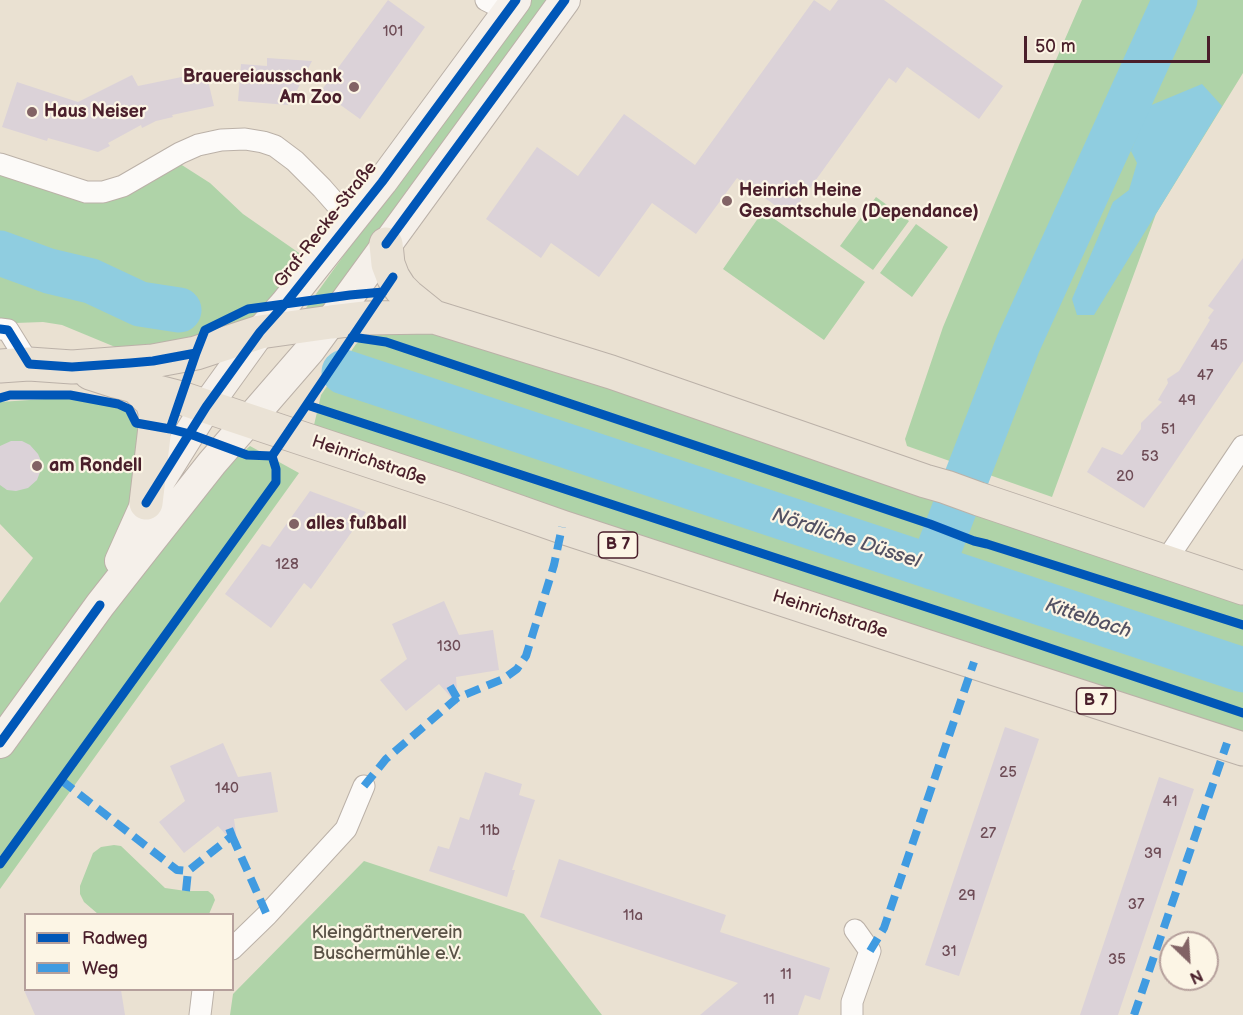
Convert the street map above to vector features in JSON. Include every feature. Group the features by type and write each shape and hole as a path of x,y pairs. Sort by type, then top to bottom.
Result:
{"main road":[{"name":"B 7","path":"386,244 388,264 400,288 434,317"},
{"name":"B 7","path":"14,365 72,367 153,362 196,353 260,332 365,318 434,317 611,372 1243,588"},
{"name":"Heinrichstraße","path":"72,367 181,398 974,663 1243,748"},
{"path":"136,387 152,402 155,412 146,503"}],"street":[{"name":"Graf-Recke-Straße","path":"0,743 100,605 171,514 310,350 565,0"},
{"name":"Graf-Recke-Straße","path":"100,605 146,503 206,407 260,332 351,221 504,4"},
{"path":"0,164 86,192 103,192 123,186 198,145 221,140 245,139 275,146 295,161 351,221"},
{"path":"0,329 8,330 14,365"},
{"path":"1165,562 1243,446"},
{"path":"234,947 267,915 346,829 364,786"},
{"path":"852,1015 852,1002 870,951 855,930"},
{"path":"200,1015 203,991"}],"green space":[{"path":"527,0 547,0 328,307 305,312 306,308"},
{"path":"1082,0 1243,0 1243,73 1156,214 1052,497 907,446 905,439 943,327"},
{"path":"174,160 210,183 243,214 302,255 267,303 245,323 146,349 120,349 62,325 43,322 0,322 0,172 80,197"},
{"path":"876,197 909,221 873,270 840,246"},
{"path":"763,211 865,282 824,340 723,269"},
{"path":"916,224 948,247 912,297 880,273"},
{"path":"431,327 1243,593 1243,746 325,441 314,425 321,395 356,344 371,332"},
{"path":"87,399 121,407 134,415 143,436 130,506 221,471 250,446 299,473 0,889 0,603 33,558 0,524 0,402"},
{"path":"121,846 165,888 208,891 215,900 209,913 97,913 84,902 80,894 80,886 93,853 101,847"},
{"name":"Kleingärtnerverein Buschermühle e.V.","path":"364,861 524,914 602,1015 230,1015 233,994"}],"water":[{"path":"1202,84 1222,106 1094,315 1077,315 1072,299 1113,202 1129,190 1137,163 1131,151 1149,106"}],"building":[{"path":"388,0 425,27 360,119 321,91"},
{"path":"814,0 830,11 838,0 884,0 1003,86 979,119 907,67 896,83 889,78 790,216 737,178 696,234 652,203 599,277 551,243 541,258 486,219 537,147 578,176 624,114 695,165"},
{"path":"267,58 312,61 295,94 291,94 288,105 238,101 241,64 267,66"},
{"path":"206,72 214,106 172,115 173,117 156,121 142,128 141,125 108,143 110,146 98,152 48,138 47,141 2,127 17,82 78,102 132,75 138,86"},
{"path":"1243,258 1243,361 1144,508 1087,472 1102,447 1122,455 1141,429 1141,423 1162,402 1158,400 1168,383 1167,379 1179,371 1210,320 1208,318 1214,310 1208,306"},
{"path":"11,441 22,441 30,445 41,461 37,480 28,488 16,491 7,490 0,485 0,446"},
{"path":"310,491 366,512 311,589 304,583 271,628 225,594 262,544 270,547"},
{"path":"444,601 459,635 493,630 499,670 456,677 458,705 439,684 406,711 380,680 407,659 392,624"},
{"path":"1005,727 1039,739 959,976 925,965"},
{"path":"223,743 238,777 271,772 278,812 234,819 238,848 218,826 184,853 159,822 185,801 170,766"},
{"path":"485,772 522,784 519,795 535,800 512,870 515,870 507,897 429,871 438,846 449,849 460,817 469,820"},
{"path":"1159,777 1194,789 1118,1015 1080,1015"},
{"path":"559,859 726,915 720,932 830,968 820,1000 805,995 798,1015 700,1015 738,983 540,917"},
{"path":"24,991 121,991 125,1015 35,1015"}],"waterway":[{"name":"Nördliche Düssel","path":"932,567 1018,344 1175,0"},
{"name":"Nördliche Düssel","path":"0,253 49,271 91,281 140,304 179,310"},
{"name":"Nördliche Düssel","path":"344,372 1243,670"}],"marked path":[{"path":"364,786 386,759 457,698 503,679 517,669 526,656 554,565 562,527"},
{"path":"870,951 884,928 974,662"},
{"path":"450,686 457,698"},
{"path":"1134,1015 1227,743"},
{"path":"61,780 177,870 188,871 232,836 229,828"},
{"path":"232,836 267,915"},
{"path":"186,891 188,871"}],"cycle path":[{"path":"146,503 206,407 260,332 382,182 516,0"},
{"path":"386,244 565,0"},
{"path":"272,456 393,277"},
{"path":"170,429 205,330 248,309 383,292"},
{"path":"0,329 8,330 29,364 72,367 153,361 196,353"},
{"path":"352,337 386,342 930,524 974,541 1243,625"},
{"path":"0,398 10,395 70,395 118,404 129,409 136,423 190,434 247,455 272,456"},
{"path":"307,405 1243,713"},
{"path":"0,864 276,482 276,469 272,456"},
{"path":"0,743 100,605"}],"place":[{"name":"Brauereiausschank Am Zoo","path":"354,87"},
{"name":"Haus Neiser","path":"32,112"},
{"name":"Heinrich Heine Gesamtschule (Dependance)","path":"727,201"},
{"name":"am Rondell","path":"37,466"},
{"name":"alles fußball","path":"294,524"}],"water label":[{"name":"Kittelbach","path":"1088,619"}]}
